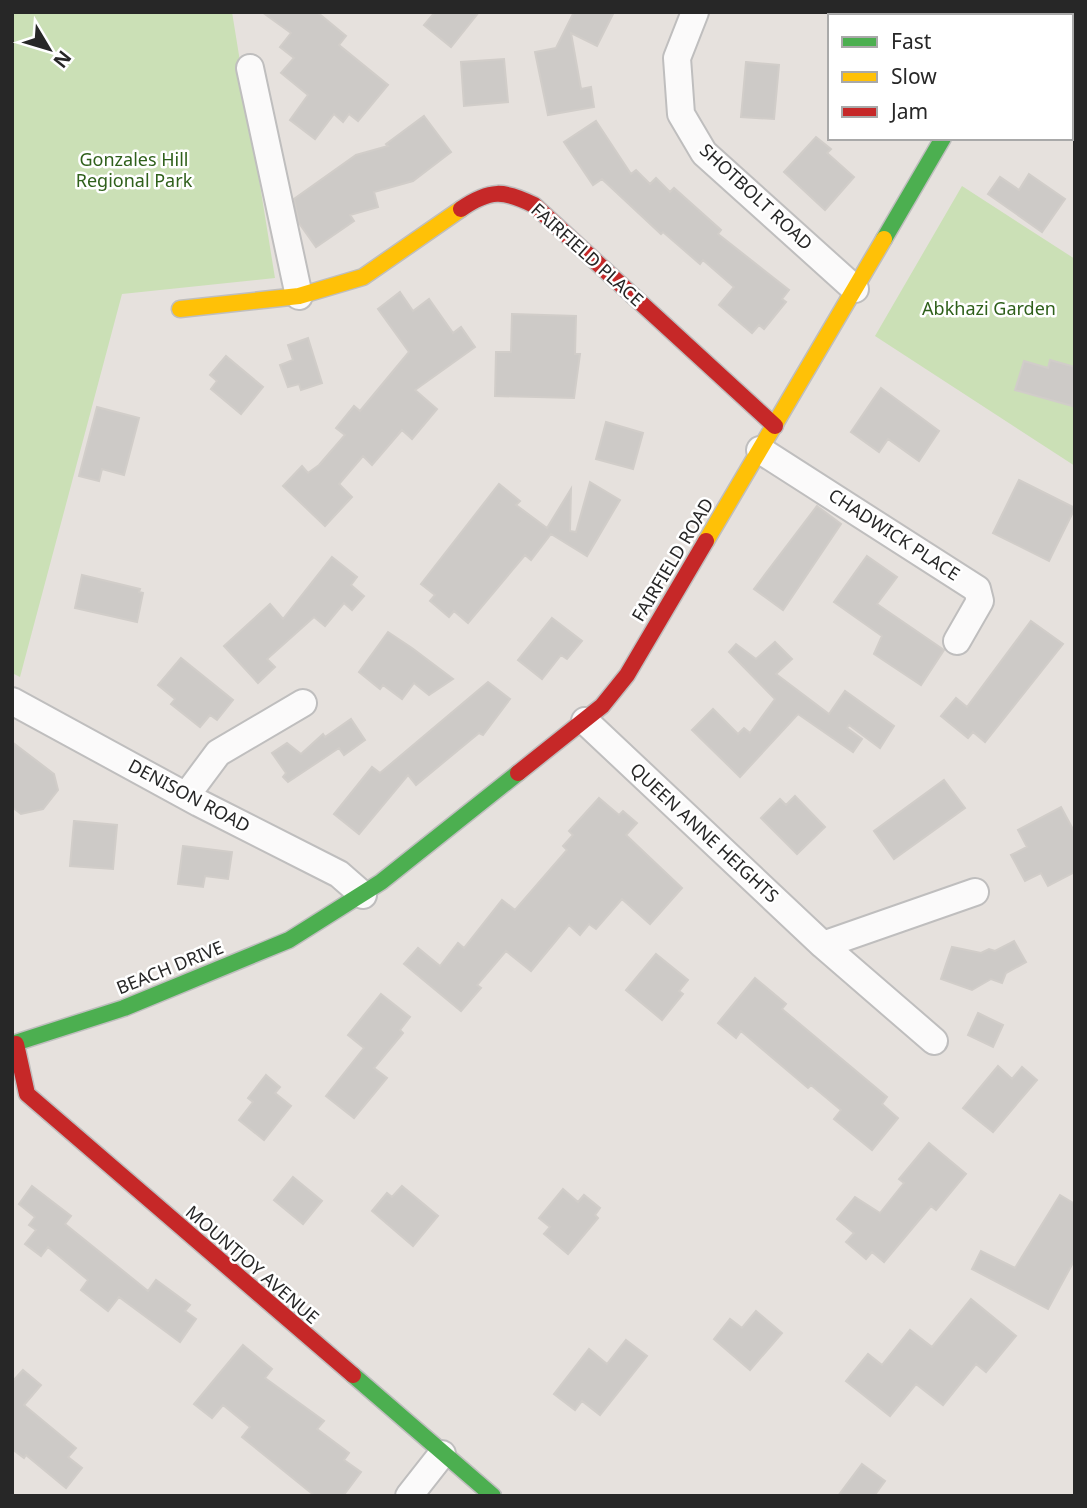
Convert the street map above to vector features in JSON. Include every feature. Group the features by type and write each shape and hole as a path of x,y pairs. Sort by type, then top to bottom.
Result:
{"street":[{"name":"SHOTBOLT ROAD","path":"695,12 677,58 681,114 704,153 855,289"},
{"path":"250,68 299,296"},
{"name":"FAIRFIELD ROAD","path":"335,912 363,895 586,721 627,674 942,140"},
{"name":"FAIRFIELD PLACE","path":"180,309 299,296 363,277 478,197 507,192 534,205 775,426"},
{"name":"CHADWICK PLACE","path":"760,450 977,589 980,601 957,641"},
{"name":"DENISON ROAD","path":"12,701 187,796 339,874 363,895"},
{"path":"187,796 218,753 303,702"},
{"name":"QUEEN ANNE HEIGHTS","path":"586,721 823,945 934,1041"},
{"path":"823,945 975,892"},
{"name":"BEACH DRIVE","path":"14,1044 136,1003 289,940 335,912"},
{"name":"MOUNTJOY AVENUE","path":"14,1044 27,1094 493,1496"},
{"path":"409,1496 442,1454"}],"green space":[{"name":"Gonzales Hill Regional Park","path":"12,12 232,12 275,278 122,294 20,677 12,673"},
{"name":"Abkhazi Garden","path":"962,186 1075,259 1075,466 875,336"}],"building":[{"path":"262,12 317,12 346,36 339,45 388,85 358,121 349,114 343,122 334,114 315,139 290,120 308,95 281,73 294,58 280,47 291,33"},
{"path":"435,12 479,12 451,47 424,25"},
{"path":"574,12 614,12 597,46 571,33 581,89 591,87 594,107 548,115 535,52 556,48"},
{"path":"504,59 508,102 464,106 461,62"},
{"path":"746,62 779,65 774,119 741,117"},
{"path":"424,116 451,152 413,181 374,192 378,207 350,215 354,221 316,247 299,223 294,199 356,155 388,146 386,144"},
{"path":"596,121 631,174 636,170 650,184 656,178 670,192 674,188 721,230 718,234 789,290 782,299 786,302 764,329 759,325 752,333 719,305 734,287 703,260 700,264 663,232 661,234 602,179 593,185 564,142"},
{"path":"816,137 831,149 827,153 854,177 825,210 784,172"},
{"path":"1029,174 1065,199 1042,232 988,194 1000,177 1019,190"},
{"path":"400,292 413,311 429,299 453,333 461,327 475,347 415,390 437,409 412,439 402,430 372,465 363,456 339,484 352,497 325,526 283,486 302,466 308,473 319,465 345,435 336,428 354,406 360,411 409,352 378,309"},
{"path":"512,314 576,316 575,354 580,354 574,398 495,396 496,352 511,352"},
{"path":"308,338 322,383 301,390 299,384 288,387 280,365 293,360 288,345"},
{"path":"226,356 263,387 241,414 211,389 217,381 210,375"},
{"path":"1050,360 1075,367 1072,406 1015,390 1024,361 1048,368"},
{"path":"881,388 939,431 919,461 888,439 879,452 851,432"},
{"path":"97,407 139,418 124,475 102,469 99,481 79,476"},
{"path":"606,422 643,433 633,469 596,459"},
{"path":"1019,480 1075,508 1049,561 993,533"},
{"path":"590,482 620,500 587,556 551,534 531,560 525,555 468,623 454,611 449,617 430,601 435,595 421,584 499,484 520,501 516,505 547,528 571,489 570,531 576,532"},
{"path":"817,506 841,524 783,610 754,589"},
{"path":"867,556 897,577 877,604 944,650 921,685 874,654 882,636 834,602"},
{"path":"332,557 357,577 351,585 364,596 352,610 344,603 325,626 314,617 267,659 275,667 258,683 224,646 270,604 283,619"},
{"path":"82,575 140,589 139,592 143,593 137,622 75,608"},
{"path":"552,618 582,641 567,659 561,655 542,679 518,660"},
{"path":"1031,621 1063,644 985,742 973,732 968,738 941,716 956,698 967,707"},
{"path":"388,632 453,679 429,695 414,683 402,699 383,685 380,689 359,672"},
{"path":"775,642 792,659 776,674 829,714 845,691 894,726 880,748 849,725 847,728 862,739 853,752 798,714 740,777 692,730 713,709 738,734 744,728 750,733 775,699 729,652 736,644 756,659"},
{"path":"181,658 233,700 217,720 210,715 200,727 171,704 175,699 158,685"},
{"path":"488,682 510,699 483,735 479,733 416,785 408,775 359,834 334,814 372,767 380,773"},
{"path":"351,719 365,740 344,755 339,748 288,782 283,777 286,773 272,753 287,743 301,754 323,734 325,737"},
{"path":"12,742 54,774 58,790 43,809 21,814 12,807"},
{"path":"944,780 965,808 894,859 874,831"},
{"path":"795,796 825,827 797,854 761,818 780,799 786,805"},
{"path":"599,798 619,815 623,811 637,823 626,835 682,888 650,924 622,899 596,929 589,924 580,935 569,925 531,971 506,951 477,985 481,988 461,1011 404,964 418,948 440,966 458,943 464,948 502,900 515,910 567,850 563,846 573,835 569,831"},
{"path":"1061,807 1075,833 1075,872 1048,886 1041,873 1025,881 1011,855 1027,847 1018,830"},
{"path":"74,821 117,825 113,869 70,866"},
{"path":"183,846 232,852 228,879 205,876 203,887 178,884"},
{"path":"1014,941 1026,962 1006,973 1002,983 991,979 972,990 941,979 952,947 981,953 989,949 995,951"},
{"path":"656,954 688,980 679,991 683,994 662,1020 626,990"},
{"path":"755,978 786,1004 782,1009 887,1097 882,1104 898,1118 872,1150 834,1119 841,1110 811,1085 808,1088 741,1031 736,1038 718,1023"},
{"path":"381,994 410,1017 400,1030 403,1033 374,1068 387,1078 354,1118 326,1096 364,1048 348,1035"},
{"path":"978,1013 1003,1025 993,1047 968,1035"},
{"path":"998,1066 1012,1079 1022,1067 1037,1080 993,1132 963,1108"},
{"path":"266,1075 280,1087 275,1093 291,1106 264,1140 239,1120 253,1102 248,1098"},
{"path":"929,1143 966,1174 936,1210 931,1206 884,1262 872,1252 866,1259 846,1242 854,1233 837,1219 855,1197 880,1213 904,1183 899,1179"},
{"path":"293,1177 322,1201 303,1224 274,1200"},
{"path":"32,1186 71,1216 65,1224 148,1291 156,1280 190,1305 185,1311 196,1319 180,1342 119,1297 108,1311 81,1290 88,1280 48,1247 41,1256 25,1244 36,1230 29,1225 35,1217 19,1204"},
{"path":"402,1186 438,1216 413,1246 372,1211 387,1193 392,1197"},
{"path":"563,1189 578,1202 584,1195 600,1208 595,1215 598,1218 568,1254 544,1234 550,1227 539,1218"},
{"path":"1060,1195 1075,1204 1075,1259 1048,1309 972,1269 981,1251 1015,1268"},
{"path":"971,1299 1016,1336 986,1372 976,1364 943,1405 916,1384 890,1416 846,1381 868,1354 882,1365 910,1330 932,1347"},
{"path":"756,1311 782,1333 750,1370 714,1339 730,1319 742,1328"},
{"path":"626,1340 647,1356 600,1415 582,1401 575,1410 554,1394 589,1349 607,1364"},
{"path":"243,1345 272,1369 265,1378 324,1421 317,1429 349,1453 344,1460 361,1472 343,1496 315,1496 242,1437 250,1427 223,1405 212,1418 194,1404"},
{"path":"23,1370 41,1385 24,1405 76,1448 68,1457 82,1468 66,1488 26,1455 24,1458 12,1449 12,1382"},
{"path":"862,1464 885,1481 874,1496 838,1496"}],"traffic: fast":[{"path":"884,239 942,140"},
{"path":"12,1044 124,1008 289,940 381,882 518,773"},
{"path":"353,1375 493,1496"}],"traffic: slow":[{"path":"180,309 299,296 363,277 461,209"},
{"path":"706,541 884,239"}],"traffic: jam":[{"path":"461,209 480,198 497,194 514,196 534,205 775,426"},
{"path":"518,773 602,706 627,675 706,541"},
{"path":"16,1044 27,1094 353,1375"}]}
